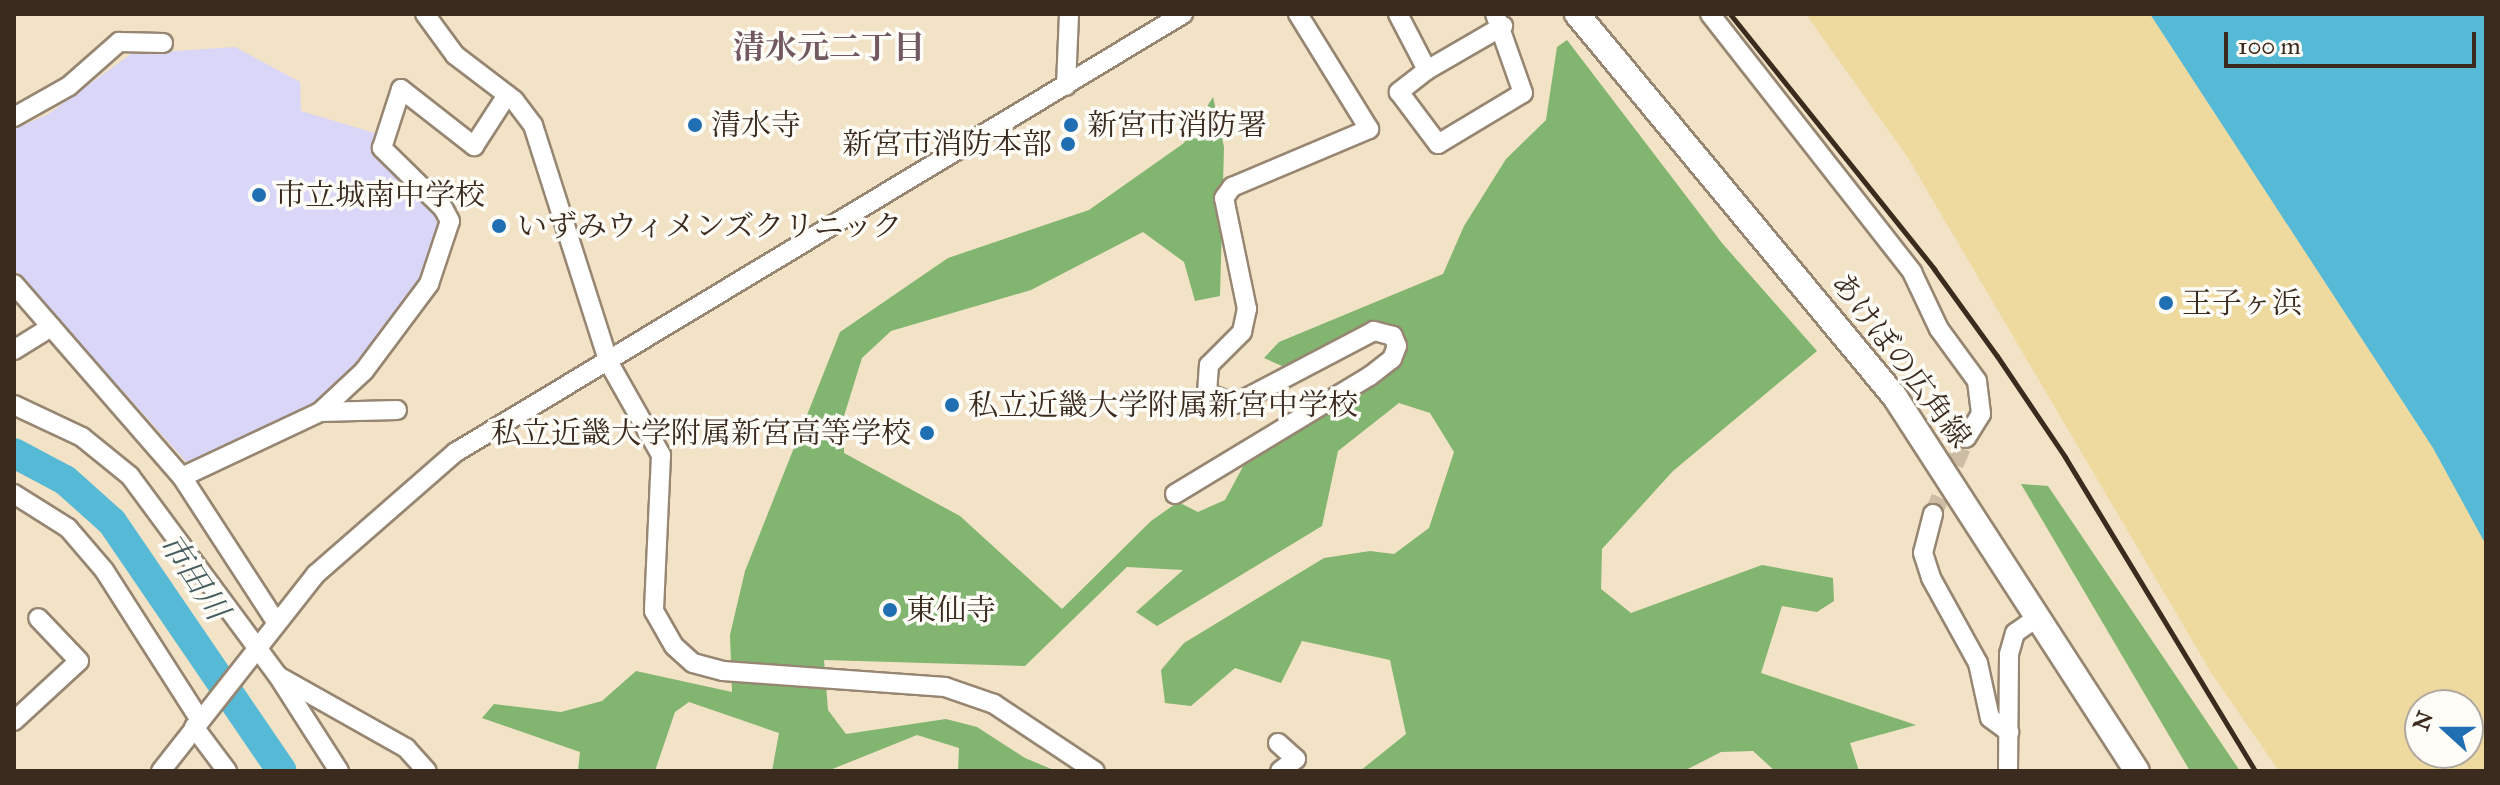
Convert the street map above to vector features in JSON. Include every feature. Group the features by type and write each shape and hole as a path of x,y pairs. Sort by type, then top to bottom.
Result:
{"main road":[{"name":"あけぼの広角線","path":"1577,14 1895,397 2137,771"}],"street":[{"path":"425,14 455,55 507,95 533,125 609,363 661,455 654,611 674,646 693,663 723,671 958,690 994,704 1095,771"},
{"path":"1066,86 1069,14"},
{"path":"161,771 256,646 316,574 456,452 609,363 1183,14"},
{"path":"1175,494 1370,376 1392,359 1397,346 1393,336 1374,331 1235,404 1207,393 1209,365 1242,332 1247,309 1224,198 1232,187 1369,129 1298,14"},
{"path":"1398,14 1427,70"},
{"path":"1710,14 1912,272 1939,329 1977,381 1981,414 1966,438"},
{"path":"1499,20 1523,93 1438,144 1399,92 1427,70 1499,20"},
{"path":"14,117 69,86 119,42 163,43"},
{"path":"182,477 320,412 364,371 429,284 450,221 443,208 382,148 401,89 474,146 507,95"},
{"path":"14,284 182,477 276,622"},
{"path":"14,350 51,327"},
{"path":"14,405 82,437 130,476 278,676 339,771"},
{"path":"320,412 397,410"},
{"path":"14,494 68,528 104,570 227,771"},
{"path":"1933,514 1923,553 1927,565 1978,663 1990,718 2009,732"},
{"path":"2008,771 2012,640 2039,616"},
{"path":"14,721 79,661 38,618"},
{"path":"278,676 406,748 427,771"},
{"path":"1278,743 1296,759 1280,771"}],"shaded area":[{"name":"市立城南中学校","path":"235,47 300,82 301,111 378,134 373,151 431,206 440,228 414,290 341,385 314,404 189,465 14,269 14,129 47,115 131,54"}],"green space":[{"path":"1567,40 1722,243 1817,351 1673,471 1602,549 1601,589 1631,613 1762,565 1833,578 1834,601 1817,612 1782,606 1761,673 1916,725 1850,743 1859,771 1775,771 1753,751 1721,752 1684,771 1360,771 1406,734 1390,660 1302,641 1281,683 1235,668 1191,706 1165,703 1161,670 1184,643 1324,558 1370,551 1394,554 1429,528 1454,452 1430,413 1399,403 1338,451 1322,526 1157,626 1136,612 1183,570 1127,567 1025,666 824,660 828,710 846,734 946,719 977,727 1025,758 1056,771 958,771 959,748 917,735 830,770 772,771 779,733 689,702 675,712 655,771 578,771 580,752 482,718 494,704 561,712 602,701 636,671 732,692 730,635 745,571 840,332 948,258 1089,210 1184,143 1213,97 1224,147 1220,296 1195,301 1184,262 1143,232 1031,290 891,331 862,358 844,416 844,453 960,516 1062,609 1151,521 1178,502 1198,512 1225,500 1246,461 1376,381 1397,330 1301,363 1282,366 1264,358 1279,342 1443,274 1464,226 1506,159 1546,120 1557,47"},
{"path":"2021,484 2048,486 2240,771 2190,771"}],"sand":[{"name":"王子ヶ浜","path":"1806,14 2150,14 2433,448 2486,545 2486,771 2279,771 2212,674 1908,158"}],"water":[{"path":"2150,14 2486,14 2486,545 2433,448"}],"waterway":[{"name":"市田川","path":"14,453 65,480 112,522 282,771"}],"tunnel":[{"path":"1933,514 1966,438"}],"railway":[{"path":"1730,14 1934,269 1997,356 2065,457 2255,771"}],"place":[{"name":"清水寺","path":"695,125"},
{"name":"新宮市消防署","path":"1071,125"},
{"name":"新宮市消防本部","path":"1068,144"},
{"name":"市立城南中学校","path":"259,195"},
{"name":"いずみウィメンズクリニック","path":"499,226"},
{"name":"王子ヶ浜","path":"2166,303"},
{"name":"私立近畿大学附属新宮中学校","path":"952,405"},
{"name":"私立近畿大学附属新宮高等学校","path":"927,433"},
{"name":"東仙寺","path":"890,610"}],"district":[{"name":"清水元二丁目","path":"829,48"}]}
